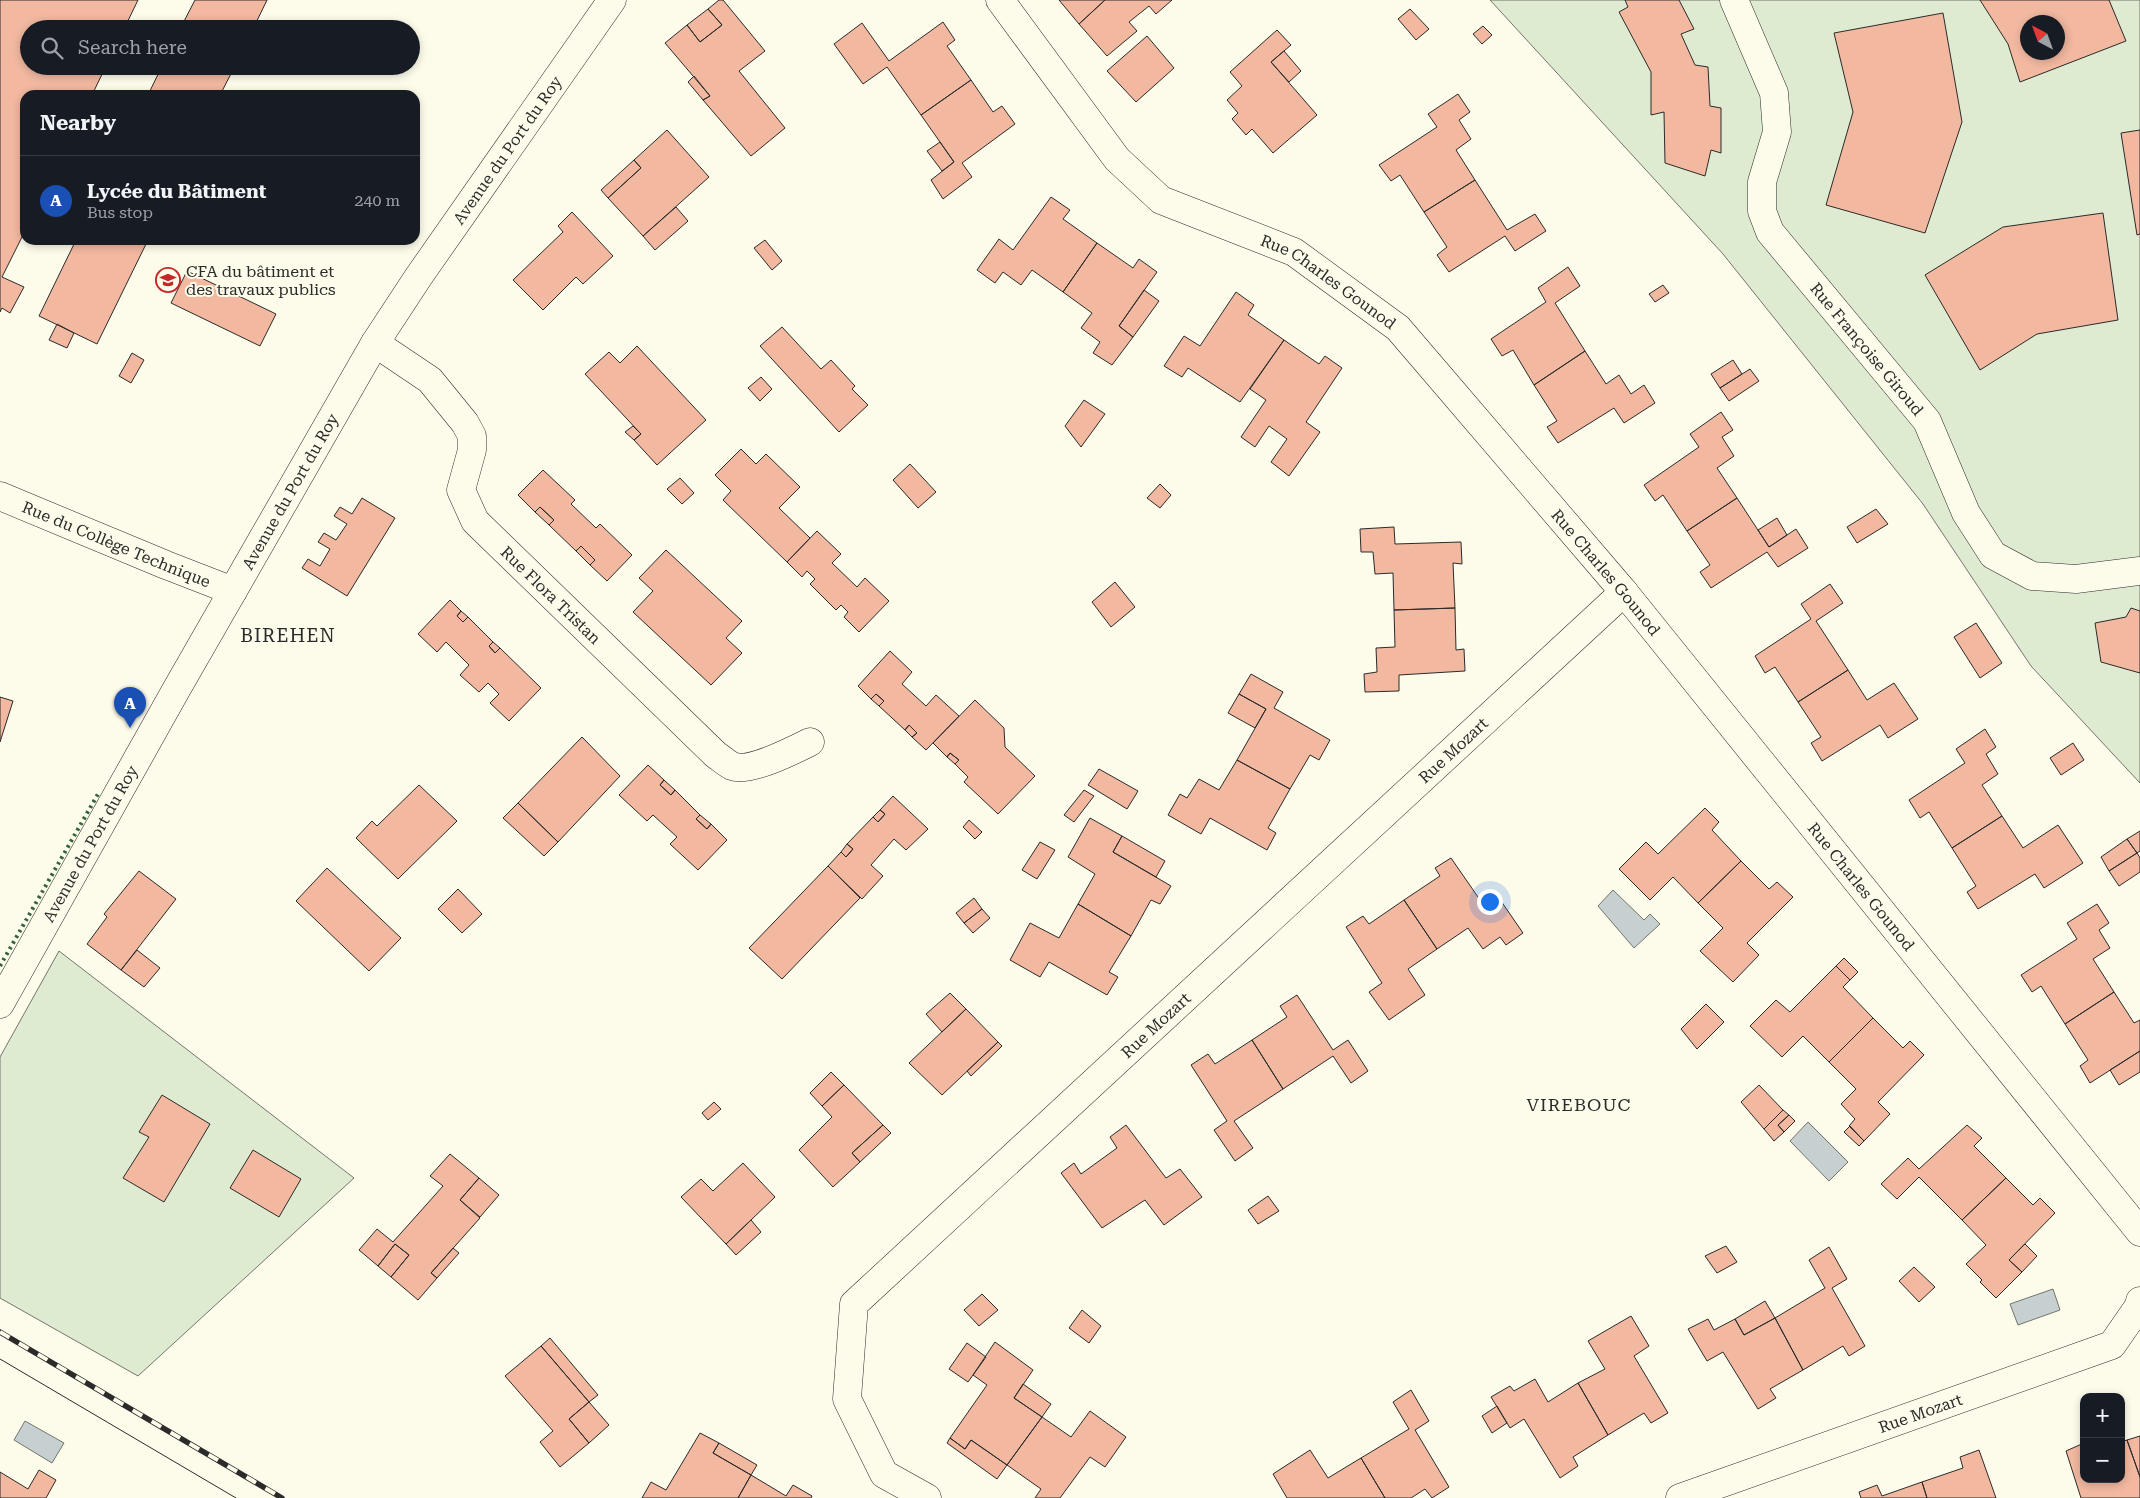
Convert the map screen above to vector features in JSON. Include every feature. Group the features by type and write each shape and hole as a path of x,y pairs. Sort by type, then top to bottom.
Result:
{"street":[{"name":"Avenue du Port du Roy","path":"0,1004 375,343 419,276 612,0"},
{"name":"Rue Charles Gounod","path":"1000,0 1117,158 1161,200 1294,252 1398,328 1624,592 2138,1234"},
{"name":"Rue Françoise Giroud","path":"1734,0 1774,93 1777,132 1762,182 1762,211 1770,232 1927,421 1966,513 1994,555 2032,576 2076,579 2140,571"},
{"name":"Rue Flora Tristan","path":"375,343 430,380 465,423 472,436 472,450 461,490 475,521 716,755 734,767 756,764 785,754 810,742"},
{"name":"Rue du Collège Technique","path":"0,496 233,591"},
{"name":"Rue Mozart","path":"927,1498 884,1474 847,1399 854,1304 1624,592"},
{"name":"Rue Mozart","path":"1680,1498 2112,1345 2139,1306 2140,1301"}],"green space":[{"path":"1490,0 2140,0 2140,783 2031,666 1923,504 1723,254"},
{"path":"59,951 354,1178 138,1376 0,1298 0,1057"}],"shaded area":[{"path":"1613,890 1644,920 1650,914 1660,924 1634,948 1598,906"},
{"path":"1808,1122 1848,1162 1829,1181 1790,1141"},
{"path":"2053,1289 2060,1310 2018,1325 2010,1304"},
{"path":"25,1421 64,1443 52,1463 14,1440"}],"building":[{"path":"0,0 138,0 128,20 20,20 20,75 102,75 94,90 20,90 20,241 2,277 24,287 10,313 2,308 0,312"},
{"path":"195,0 267,0 257,20 185,20"},
{"path":"719,0 723,0 765,51 739,71 785,128 751,156 703,100 710,96 665,43 687,25 700,42 722,25 708,9"},
{"path":"1059,0 1105,0 1079,24"},
{"path":"1105,0 1172,0 1156,14 1149,6 1129,22 1137,31 1107,56 1079,24"},
{"path":"1625,0 1679,0 1694,29 1681,34 1695,65 1708,67 1710,106 1721,108 1721,153 1711,150 1705,176 1665,163 1664,112 1651,115 1651,72 1619,12 1628,7"},
{"path":"1980,0 2109,0 2126,41 2020,82 2008,44"},
{"path":"708,9 722,25 700,42 687,25"},
{"path":"1410,9 1429,29 1416,40 1398,19"},
{"path":"1943,13 1962,122 1925,233 1826,205 1853,112 1834,33"},
{"path":"943,22 955,40 947,46 971,80 921,115 887,67 863,84 834,44 862,23 889,61"},
{"path":"1483,26 1492,35 1482,44 1473,34"},
{"path":"1277,30 1291,45 1271,62 1317,115 1273,153 1252,129 1246,135 1232,119 1238,113 1227,100 1242,86 1230,72"},
{"path":"1147,36 1174,68 1136,102 1107,71"},
{"path":"1284,51 1301,71 1289,82 1271,62"},
{"path":"158,75 230,75 223,90 150,90"},
{"path":"694,76 710,96 703,100 688,82"},
{"path":"971,80 993,112 1002,106 1015,124 962,163 972,177 943,199 931,180 954,162 921,115"},
{"path":"1458,94 1470,112 1459,120 1471,139 1456,150 1475,180 1424,212 1400,175 1391,181 1379,165 1437,127 1428,114"},
{"path":"667,130 709,177 643,236 608,198 641,168 634,160"},
{"path":"2140,130 2140,234 2137,235 2121,133"},
{"path":"940,142 954,162 942,171 927,151"},
{"path":"634,160 641,168 608,198 601,190"},
{"path":"1475,180 1507,230 1535,214 1546,231 1515,251 1505,236 1449,272 1437,255 1447,247 1424,212"},
{"path":"1051,197 1070,210 1063,219 1097,243 1063,292 1032,270 1021,285 1003,272 995,283 977,270 999,239 1013,250"},
{"path":"676,207 688,221 655,250 643,236"},
{"path":"572,212 613,256 583,284 576,277 543,310 513,280 563,232 558,226"},
{"path":"2103,213 2118,320 2037,334 1980,370 1925,275 2003,227"},
{"path":"765,240 782,261 772,270 754,248"},
{"path":"1097,243 1133,268 1139,259 1157,272 1119,326 1133,337 1112,365 1093,353 1100,342 1081,328 1092,313 1063,292"},
{"path":"74,245 146,245 97,344 39,316"},
{"path":"1568,267 1580,286 1555,303 1585,351 1534,385 1513,350 1502,356 1491,339 1546,302 1538,288"},
{"path":"187,271 276,314 260,346 171,303"},
{"path":"1663,285 1669,293 1655,302 1649,294"},
{"path":"1144,290 1159,301 1133,337 1119,326"},
{"path":"1236,292 1254,305 1248,315 1284,340 1240,402 1188,368 1182,377 1164,366 1184,336 1200,346"},
{"path":"57,324 74,333 67,348 49,340"},
{"path":"782,327 821,369 831,360 855,386 852,389 868,405 839,432 760,346"},
{"path":"1284,340 1319,364 1325,356 1342,368 1306,422 1320,432 1289,476 1271,462 1287,439 1269,426 1255,447 1241,437 1266,400 1250,389"},
{"path":"637,346 706,420 657,465 634,440 641,434 585,374 609,352 620,363"},
{"path":"1585,351 1606,384 1619,375 1631,394 1644,385 1655,403 1624,423 1614,408 1558,443 1547,427 1557,421 1534,385"},
{"path":"132,353 144,360 131,383 119,376"},
{"path":"1733,360 1742,374 1720,388 1711,374"},
{"path":"1750,369 1759,381 1729,401 1720,388"},
{"path":"761,377 772,389 760,401 748,388"},
{"path":"1084,400 1105,414 1081,447 1065,426"},
{"path":"1721,412 1733,430 1722,437 1734,456 1717,468 1737,498 1687,531 1663,495 1655,501 1644,485 1699,447 1690,434"},
{"path":"633,426 641,434 634,440 625,432"},
{"path":"741,449 756,464 766,454 800,487 779,508 810,538 787,562 723,500 731,491 715,475"},
{"path":"910,464 936,492 918,508 893,480"},
{"path":"543,470 575,500 571,504 596,528 600,524 632,555 607,581 590,565 595,560 581,546 576,551 549,525 554,520 540,507 535,512 518,495"},
{"path":"680,478 694,493 682,504 667,489"},
{"path":"1160,484 1171,495 1160,508 1147,498"},
{"path":"362,498 395,518 347,596 302,568 308,559 320,566 330,549 318,542 324,533 336,540 347,524 334,516 340,507 352,514"},
{"path":"1737,498 1769,547 1796,529 1808,548 1778,567 1767,552 1711,588 1700,572 1710,565 1687,531"},
{"path":"540,507 554,520 549,525 535,512"},
{"path":"1876,509 1888,524 1857,543 1847,527"},
{"path":"1777,518 1787,535 1769,547 1758,530"},
{"path":"1394,527 1395,544 1461,542 1462,564 1453,563 1455,608 1394,610 1393,573 1375,574 1373,552 1361,552 1360,529"},
{"path":"817,531 841,554 832,563 857,587 865,578 889,601 859,632 844,617 848,612 841,605 836,610 810,584 815,579 807,571 802,577 787,562"},
{"path":"581,546 595,560 590,565 576,551"},
{"path":"666,550 742,621 726,638 742,653 711,685 633,612 653,591 639,578"},
{"path":"1115,582 1135,607 1111,627 1092,602"},
{"path":"1830,584 1843,603 1816,621 1848,670 1798,702 1775,667 1765,673 1755,656 1811,619 1801,604"},
{"path":"450,600 461,611 457,616 463,622 468,617 493,642 489,646 495,653 500,648 541,688 509,721 490,703 499,694 488,683 479,692 460,675 469,665 446,642 437,652 418,634"},
{"path":"1455,608 1456,650 1464,649 1465,671 1399,675 1399,691 1365,692 1364,674 1377,672 1376,648 1395,647 1394,610"},
{"path":"2131,608 2140,611 2140,673 2101,662 2095,623 2126,617"},
{"path":"461,611 468,617 463,622 457,616"},
{"path":"1976,623 2002,663 1980,678 1954,637"},
{"path":"493,642 500,648 495,653 489,646"},
{"path":"890,651 912,672 902,684 926,706 936,695 959,716 926,750 912,737 917,733 909,725 905,730 879,706 884,701 876,694 871,699 858,686"},
{"path":"1848,670 1867,700 1894,683 1918,719 1888,738 1880,725 1822,761 1811,743 1821,737 1798,702"},
{"path":"1251,674 1283,692 1274,708 1330,740 1319,760 1310,755 1290,789 1237,760 1266,709 1239,694"},
{"path":"876,694 884,701 879,706 871,699"},
{"path":"1239,694 1266,709 1255,728 1228,713"},
{"path":"0,697 13,701 0,742"},
{"path":"975,700 1004,728 1005,747 1035,776 998,814 964,782 968,777 955,764 959,760 950,753 947,757 933,743"},
{"path":"909,725 917,733 912,737 905,730"},
{"path":"1985,729 1996,747 1986,754 1998,774 1982,785 2002,816 1952,848 1929,812 1920,818 1909,800 1965,763 1956,749"},
{"path":"582,737 620,776 558,842 518,803"},
{"path":"2073,743 2084,760 2061,775 2050,758"},
{"path":"950,753 959,760 955,764 947,757"},
{"path":"1237,760 1290,789 1268,828 1276,833 1267,850 1210,818 1201,834 1168,815 1180,794 1187,798 1199,779 1219,790"},
{"path":"648,765 664,780 660,785 671,795 675,790 700,815 696,819 707,829 711,824 727,840 698,870 670,844 677,837 653,815 647,821 619,795"},
{"path":"1099,769 1138,791 1127,809 1088,785"},
{"path":"664,780 675,790 671,795 660,785"},
{"path":"419,785 457,821 398,879 356,838 372,821 377,826"},
{"path":"1084,790 1094,796 1074,822 1064,815"},
{"path":"893,796 928,829 906,850 894,839 871,865 883,876 862,899 828,866 841,852 846,857 853,849 847,844 873,817 878,822 885,814 880,810"},
{"path":"518,803 558,842 544,856 503,818"},
{"path":"1705,808 1719,822 1712,830 1741,861 1698,903 1673,877 1650,900 1619,869 1646,842 1658,854"},
{"path":"880,810 885,814 878,822 873,817"},
{"path":"700,815 711,824 707,829 696,819"},
{"path":"2002,816 2023,848 2058,825 2083,863 2044,888 2035,874 1978,909 1967,892 1976,886 1952,848"},
{"path":"1090,818 1122,836 1113,852 1171,886 1160,904 1151,900 1131,936 1078,904 1095,874 1068,857"},
{"path":"969,820 982,832 975,839 963,827"},
{"path":"2140,831 2140,851 2137,853 2127,839"},
{"path":"1122,836 1165,861 1156,877 1113,852"},
{"path":"2127,839 2137,853 2109,871 2101,857"},
{"path":"1040,842 1055,850 1037,879 1022,870"},
{"path":"847,844 853,849 846,857 841,852"},
{"path":"2137,853 2140,858 2140,872 2119,886 2109,871"},
{"path":"1451,858 1487,910 1501,901 1523,933 1506,945 1500,937 1483,949 1468,928 1437,949 1404,900 1440,876 1435,868"},
{"path":"1741,861 1769,889 1777,882 1793,897 1747,943 1759,955 1733,982 1700,951 1723,928 1698,903"},
{"path":"828,866 860,898 782,979 749,948"},
{"path":"327,868 401,938 369,971 296,901"},
{"path":"139,871 176,899 121,970 87,944 107,917 104,914"},
{"path":"458,889 482,914 462,933 438,909"},
{"path":"974,898 982,909 964,923 956,913"},
{"path":"1404,900 1437,949 1408,969 1425,995 1389,1020 1369,992 1382,983 1346,927 1363,916 1369,924"},
{"path":"1078,904 1131,936 1109,972 1118,977 1107,995 1049,962 1040,977 1010,960 1030,923 1059,938"},
{"path":"2097,904 2109,923 2099,930 2110,948 2093,959 2114,992 2065,1024 2041,986 2032,992 2021,975 2077,939 2067,923"},
{"path":"982,909 990,918 973,933 964,923"},
{"path":"137,950 160,968 144,987 121,970"},
{"path":"1844,958 1858,972 1850,980 1836,966"},
{"path":"1836,966 1850,980 1843,987 1873,1018 1829,1062 1803,1036 1782,1057 1750,1026 1776,1000 1790,1012"},
{"path":"2114,992 2134,1023 2140,1020 2140,1051 2090,1083 2080,1066 2088,1060 2065,1024"},
{"path":"950,993 966,1009 942,1032 926,1014"},
{"path":"1297,995 1333,1050 1348,1040 1368,1071 1351,1083 1333,1056 1283,1089 1252,1040 1287,1017 1280,1006"},
{"path":"1706,1004 1724,1022 1697,1049 1681,1029"},
{"path":"966,1009 998,1042 942,1095 909,1063"},
{"path":"1873,1018 1903,1048 1910,1041 1924,1055 1878,1102 1890,1114 1864,1141 1849,1126 1855,1119 1841,1104 1856,1089 1829,1062"},
{"path":"1252,1040 1283,1089 1234,1121 1253,1148 1235,1161 1214,1130 1227,1121 1191,1065 1208,1054 1215,1064"},
{"path":"998,1042 1002,1046 971,1076 967,1071"},
{"path":"2140,1051 2140,1072 2119,1085 2110,1070"},
{"path":"831,1072 844,1085 822,1106 810,1093"},
{"path":"844,1085 883,1125 852,1153 860,1162 833,1187 799,1150 832,1117 822,1106"},
{"path":"1759,1085 1783,1110 1764,1129 1741,1102"},
{"path":"162,1095 210,1124 164,1202 123,1178 149,1137 139,1132"},
{"path":"714,1102 721,1109 708,1120 702,1113"},
{"path":"1783,1110 1789,1115 1778,1125 1784,1132 1774,1141 1764,1129"},
{"path":"1789,1115 1795,1121 1784,1132 1778,1125"},
{"path":"883,1125 891,1133 860,1162 852,1153"},
{"path":"1126,1125 1166,1178 1180,1169 1202,1197 1164,1225 1145,1200 1102,1228 1061,1173 1074,1163 1081,1174 1117,1148 1110,1137"},
{"path":"1967,1125 1982,1138 1974,1146 2006,1178 1962,1220 1919,1177 1897,1199 1881,1184 1908,1158 1919,1169"},
{"path":"1850,1126 1864,1141 1859,1146 1844,1132"},
{"path":"253,1150 301,1179 279,1217 230,1188"},
{"path":"450,1154 479,1178 460,1200 480,1218 431,1273 437,1278 418,1300 391,1277 409,1255 395,1244 378,1266 359,1250 377,1229 393,1242 443,1186 430,1176"},
{"path":"743,1163 775,1197 726,1244 681,1197 701,1179 713,1191"},
{"path":"479,1178 499,1195 480,1217 460,1200"},
{"path":"2006,1178 2033,1205 2040,1198 2055,1213 2009,1260 2022,1272 1996,1298 1966,1264 1986,1245 1962,1220"},
{"path":"1268,1196 1279,1211 1258,1224 1248,1210"},
{"path":"751,1220 761,1232 736,1255 726,1244"},
{"path":"395,1244 409,1255 391,1277 378,1266"},
{"path":"2025,1244 2037,1256 2022,1272 2009,1260"},
{"path":"1726,1246 1737,1262 1717,1273 1705,1256"},
{"path":"1829,1247 1847,1279 1832,1288 1865,1346 1849,1356 1843,1346 1803,1370 1775,1318 1825,1288 1809,1260"},
{"path":"453,1248 459,1253 437,1278 431,1273"},
{"path":"1914,1267 1935,1287 1919,1302 1899,1281"},
{"path":"982,1294 998,1310 979,1326 964,1310"},
{"path":"1765,1301 1775,1318 1744,1335 1735,1319"},
{"path":"1082,1310 1101,1326 1089,1343 1069,1328"},
{"path":"1631,1316 1649,1346 1634,1356 1668,1413 1651,1423 1644,1413 1608,1435 1578,1383 1605,1369 1588,1341"},
{"path":"1775,1318 1803,1370 1770,1389 1776,1398 1758,1409 1723,1352 1707,1361 1688,1329 1708,1319 1714,1330 1735,1319 1744,1335"},
{"path":"550,1338 598,1395 589,1402 541,1346"},
{"path":"995,1342 1033,1370 1014,1398 1042,1417 1007,1465 971,1440 965,1449 950,1438 987,1385 973,1375"},
{"path":"967,1343 986,1357 968,1382 949,1369"},
{"path":"541,1346 589,1402 569,1419 589,1443 560,1467 540,1442 553,1431 505,1376"},
{"path":"1535,1379 1548,1402 1578,1383 1608,1435 1573,1457 1578,1466 1560,1478 1524,1419 1510,1428 1491,1397 1510,1386 1514,1391"},
{"path":"1023,1384 1051,1404 1042,1417 1014,1398"},
{"path":"1411,1390 1429,1421 1415,1430 1449,1487 1432,1498 1425,1489 1411,1498 1385,1498 1361,1458 1409,1429 1393,1402"},
{"path":"589,1402 609,1425 589,1443 569,1419"},
{"path":"1497,1406 1507,1423 1492,1433 1482,1416"},
{"path":"1090,1411 1126,1437 1105,1467 1090,1457 1060,1498 1035,1498 1041,1489 1007,1465 1042,1417 1071,1437"},
{"path":"700,1433 719,1443 713,1453 751,1475 738,1498 642,1498 651,1482 666,1490"},
{"path":"2140,1436 2140,1477 2127,1440"},
{"path":"950,1438 965,1449 971,1440 1007,1465 997,1479 947,1443"},
{"path":"2127,1440 2140,1477 2140,1498 2081,1498 2066,1451 2080,1445 2080,1483 2125,1483 2125,1441"},
{"path":"719,1443 757,1465 751,1475 713,1453"},
{"path":"1310,1450 1328,1478 1361,1458 1385,1498 1287,1498 1273,1474"},
{"path":"1979,1450 1996,1498 1927,1498 1922,1482 1963,1468 1960,1457"},
{"path":"39,1470 56,1480 46,1498 0,1498 0,1472 28,1489"},
{"path":"751,1475 786,1496 793,1485 812,1496 811,1498 738,1498"},
{"path":"1922,1482 1927,1498 1861,1498 1859,1492 1877,1485 1882,1496"}],"tram line":[{"path":"0,1359 236,1498"}],"railway":[{"path":"0,1332 282,1498"}],"hedge":[{"path":"0,966 98,794"}],"place":[{"name":"CFA du bâtiment et des travaux publics","path":"168,280"},
{"name":"Lycée du Bâtiment","path":"130,728"}],"district":[{"name":"BIREHEN","path":"288,635"},
{"name":"VIREBOUC","path":"1579,1104"}]}
